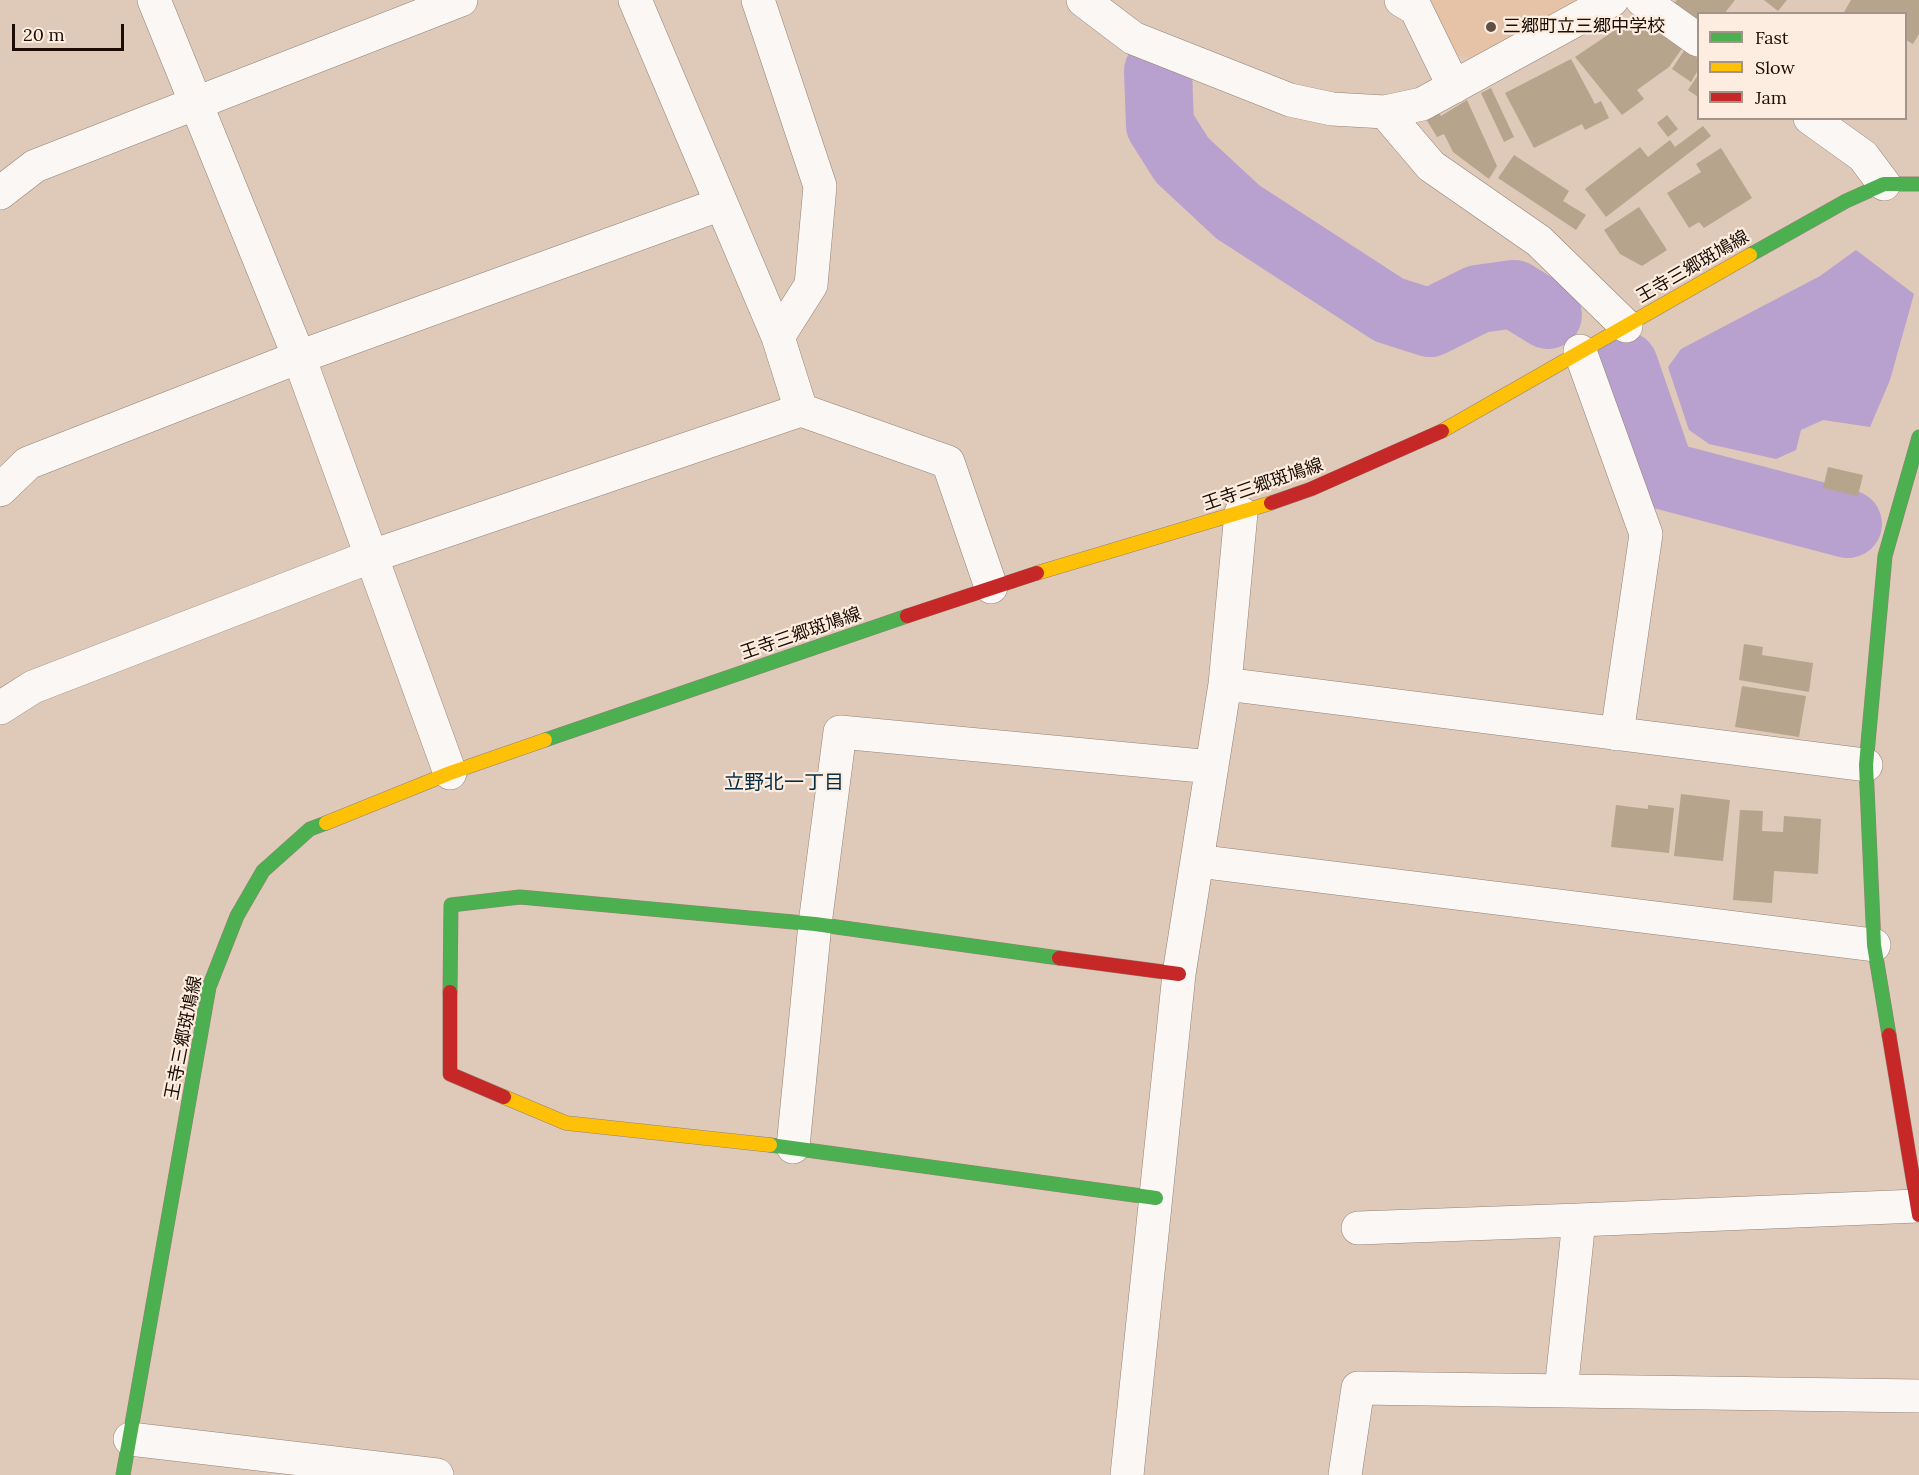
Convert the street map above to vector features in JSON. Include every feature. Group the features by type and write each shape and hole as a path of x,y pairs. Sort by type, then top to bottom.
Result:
{"main road":[{"name":"王寺三郷斑鳩線","path":"123,1475 209,987 237,916 263,871 310,829 450,773 991,587 1241,513 1311,489 1431,437 1846,201 1884,184 1919,184"},
{"path":"1918,1210 1874,945 1866,765 1885,556 1919,437"},
{"path":"1156,1198 793,1147 566,1123 450,1074 451,905 519,897 815,924 1179,974"}],"street":[{"path":"154,0 299,357 450,773"},
{"path":"0,193 35,166 461,0"},
{"path":"635,0 778,337 801,410"},
{"path":"758,0 820,186 811,285 778,337"},
{"path":"1083,0 1133,38 1290,99 1332,109 1385,112 1422,104 1612,0"},
{"path":"1401,0 1416,9 1454,87"},
{"path":"1642,0 1697,39"},
{"path":"1385,112 1431,166 1539,241 1626,326"},
{"path":"1813,120 1863,156 1884,184"},
{"path":"0,490 28,463 299,357 722,204"},
{"path":"1580,351 1646,534 1617,734"},
{"path":"0,708 33,687 372,556 801,410 948,462 991,587"},
{"path":"1127,1475 1179,974 1225,684 1241,513"},
{"path":"1225,684 1866,765"},
{"path":"793,1147 815,924 840,732 1212,767"},
{"path":"1197,861 1874,945"},
{"path":"1358,1228 1918,1210"},
{"path":"1561,1391 1579,1220"},
{"path":"1345,1475 1358,1388 1919,1396"},
{"path":"130,1438 437,1475"}],"shaded area":[{"name":"三郷町立三郷中学校","path":"1426,0 1603,0 1477,58 1451,55"},
{"path":"1856,250 1914,294 1890,380 1870,427 1823,420 1801,430 1796,450 1776,459 1709,444 1689,430 1668,367 1681,349 1820,276"}],"building":[{"path":"1677,0 1735,0 1726,12 1697,12 1697,23 1674,3"},
{"path":"1764,0 1787,0 1778,11"},
{"path":"1851,0 1919,0 1919,34 1913,44 1907,41 1907,12 1844,12"},
{"path":"1636,16 1683,47 1669,67 1637,90 1644,99 1622,115 1575,57"},
{"path":"1685,49 1697,58 1697,72 1691,82 1672,69"},
{"path":"1571,59 1595,104 1601,101 1609,118 1585,130 1582,124 1534,148 1505,93"},
{"path":"1697,76 1697,96 1688,90"},
{"path":"1491,88 1514,137 1504,142 1481,93"},
{"path":"1467,100 1497,166 1489,179 1453,152 1444,134 1437,137 1426,119 1438,112 1441,116"},
{"path":"1667,115 1678,129 1668,137 1657,123"},
{"path":"1703,126 1711,136 1606,217 1585,189 1640,147 1648,157 1670,140 1675,147"},
{"path":"1721,148 1752,198 1704,228 1699,222 1689,228 1667,193 1701,172 1696,164"},
{"path":"1514,155 1569,191 1563,201 1586,215 1576,230 1498,178"},
{"path":"1639,207 1667,250 1642,266 1620,254 1604,230"},
{"path":"1828,467 1863,475 1858,496 1823,488"},
{"path":"1744,644 1763,647 1762,655 1813,663 1809,692 1739,680"},
{"path":"1742,686 1806,696 1799,737 1735,727"},
{"path":"1681,794 1730,800 1723,861 1674,856"},
{"path":"1616,805 1648,809 1648,805 1674,808 1669,853 1611,847"},
{"path":"1740,810 1763,811 1762,831 1783,832 1784,816 1821,819 1818,874 1774,871 1772,903 1733,900"}],"waterway":[{"path":"1158,71 1160,125 1182,160 1238,212 1389,310 1430,323 1478,299 1514,294 1548,315"},
{"path":"1624,365 1662,475 1848,524"}],"traffic: fast":[{"path":"1750,255 1846,201 1884,184 1919,184"},
{"path":"1889,1035 1874,945 1866,765 1885,556 1919,437"},
{"path":"545,740 907,616"},
{"path":"123,1475 209,987 237,916 263,871 310,829 326,823"},
{"path":"450,992 451,905 520,897 815,924 1059,958"},
{"path":"770,1145 1156,1198"}],"traffic: slow":[{"path":"1442,431 1750,255"},
{"path":"1037,573 1271,503"},
{"path":"326,823 450,773 545,740"},
{"path":"504,1097 566,1123 770,1145"}],"traffic: jam":[{"path":"1271,503 1311,489 1442,431"},
{"path":"907,616 1037,573"},
{"path":"1059,958 1179,974"},
{"path":"450,992 450,1074 504,1097"},
{"path":"1889,1035 1919,1215"}],"place":[{"name":"三郷町立三郷中学校","path":"1491,27"}],"district":[{"name":"立野北一丁目","path":"784,783"}]}
